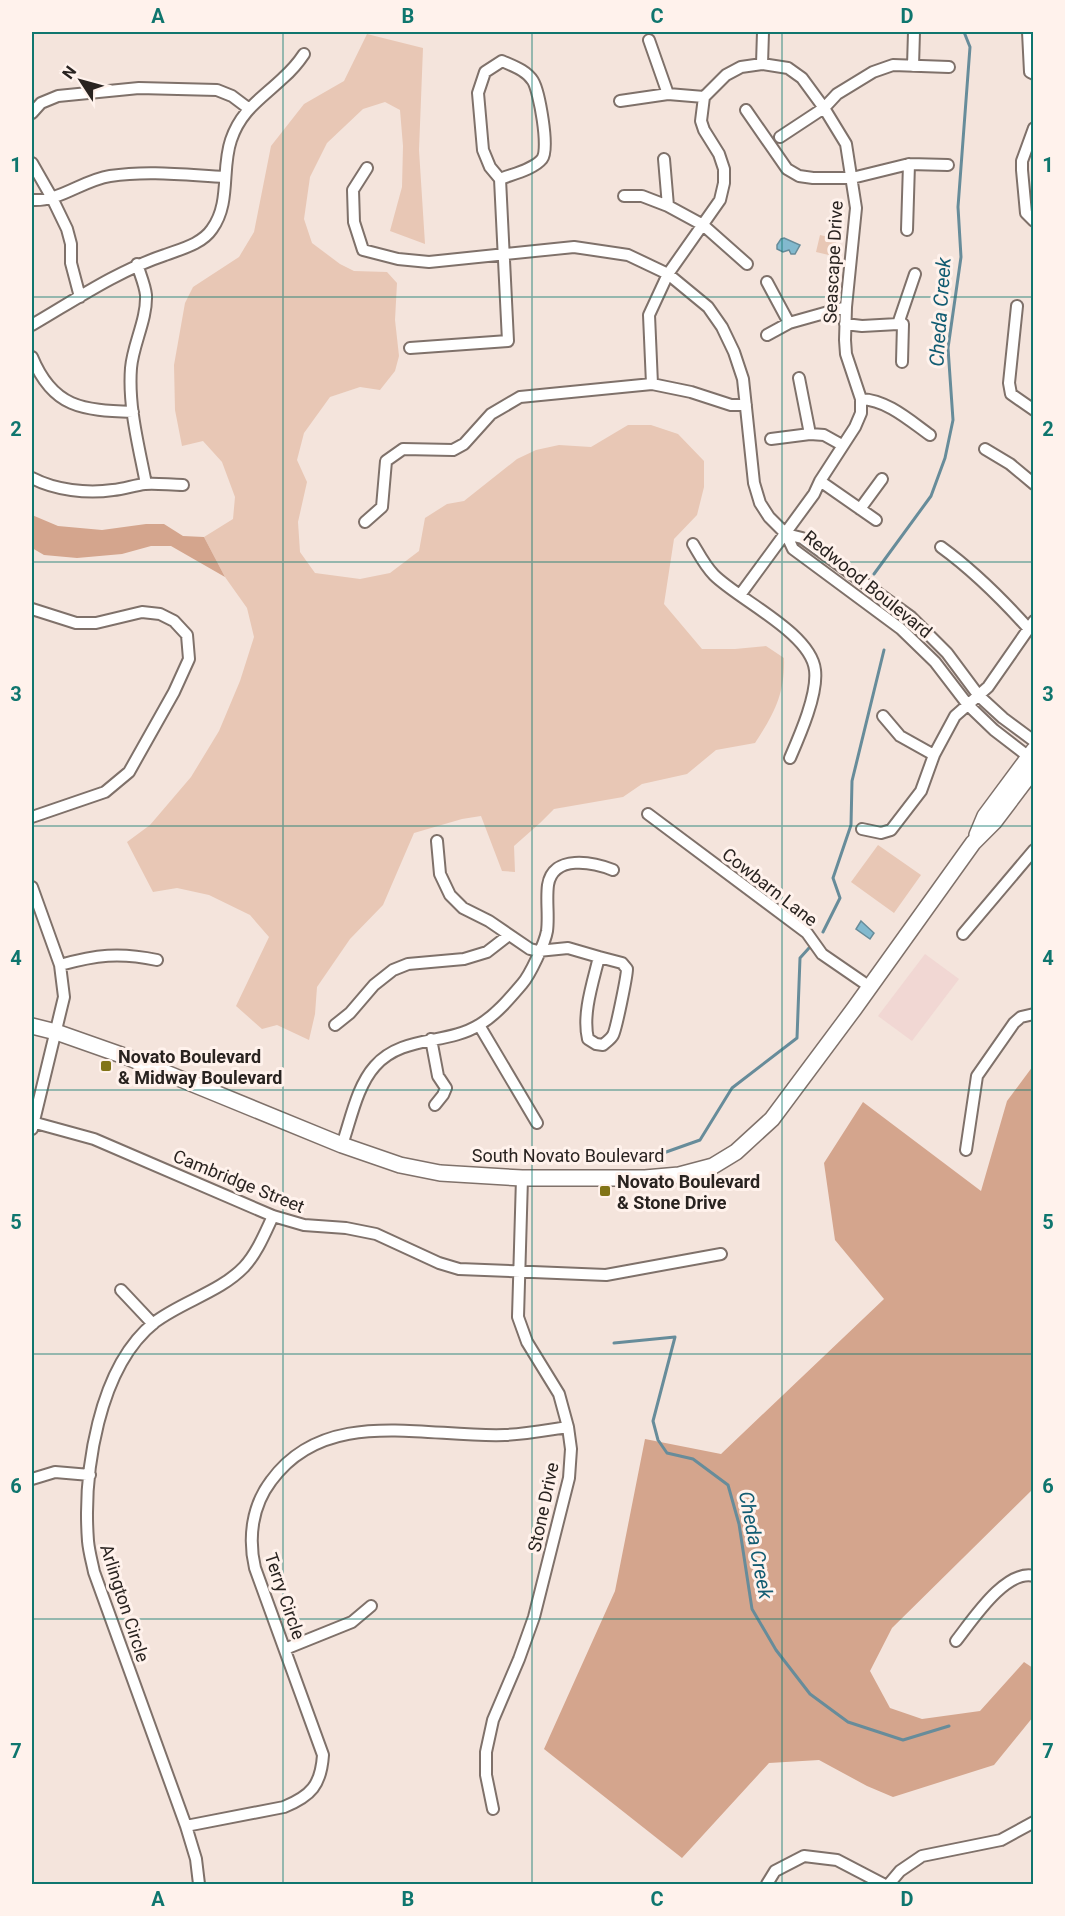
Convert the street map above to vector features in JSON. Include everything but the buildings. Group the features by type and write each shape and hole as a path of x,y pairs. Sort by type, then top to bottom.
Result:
{"main road":[{"name":"South Novato Boulevard","path":"32,1026 127,1057 342,1145 400,1165 440,1173 522,1178 645,1178 679,1175 713,1166 736,1152 772,1119 973,843 994,822 1032,758"}],"street":[{"path":"762,64 763,32"},
{"path":"913,66 914,32"},
{"path":"1028,32 1030,72 1034,74"},
{"path":"649,40 668,94"},
{"path":"32,325 137,264 202,240 220,216 230,142 237,125 248,108 286,76 304,54"},
{"path":"410,348 508,342 500,179 490,167 483,150 478,93 485,72 502,61 523,70 534,82 546,138 545,154 542,160 500,179"},
{"name":"Seascape Drive","path":"704,98 726,75 741,68 762,64 788,68 802,78 846,144 856,208 846,307 846,354 861,399"},
{"path":"780,137 824,108 837,94 873,72 893,65 949,68"},
{"path":"32,113 41,103 58,96 139,88 216,90 232,96 248,108"},
{"path":"620,100 668,94 704,98 701,121 719,154 724,169 720,200 668,274 649,315 652,384"},
{"path":"746,110 787,169 799,176 852,178 909,164 948,165"},
{"path":"1034,128 1022,170 1026,213 1034,220"},
{"path":"664,159 668,206"},
{"path":"32,163 68,229 71,263 80,297"},
{"path":"907,230 909,164"},
{"name":"Redwood Boulevard","path":"367,168 353,190 354,222 363,250 398,259 429,262 574,247 628,255 668,274 708,307 722,327 743,379 754,483 760,503 769,517 786,534 793,549 902,629 935,662 968,705 993,730 1032,758"},
{"path":"1022,170 1034,178"},
{"path":"32,200 52,198 91,181 149,172 225,177"},
{"path":"624,196 642,196 668,206 703,225 747,264"},
{"path":"137,264 146,293 145,308 131,369 132,412 146,484"},
{"path":"898,324 915,274"},
{"path":"767,282 789,323"},
{"path":"1017,306 1009,383 1011,394 1034,410"},
{"path":"767,335 789,323 846,307"},
{"path":"846,324 862,326 898,324 903,326 902,362"},
{"path":"32,357 39,374 50,390 63,399 78,406 98,410 132,412"},
{"path":"799,378 810,434"},
{"path":"365,522 382,507 386,461 403,449 453,450 464,444 491,414 520,397 652,384 691,392 730,405 746,405"},
{"path":"740,595 814,494 855,427 861,413 861,399 873,400 888,406 930,435"},
{"path":"771,439 810,434 824,435 842,445"},
{"path":"985,449 1010,464 1034,484"},
{"path":"32,478 75,490 112,491 146,484 183,485"},
{"path":"860,509 882,479"},
{"path":"820,481 876,520"},
{"name":"Redwood Boulevard","path":"786,534 802,538 911,617 948,653 979,696 1003,718 1034,741"},
{"path":"693,544 713,574 797,638 811,656 815,671 813,690 790,758"},
{"path":"862,829 881,833 891,830 921,791 934,755 955,716 979,696 994,678 1031,624 968,567 941,547"},
{"path":"32,609 76,622 96,623 142,612 160,614 174,621 187,635 189,659 174,692 129,772 105,792 32,817"},
{"path":"883,716 900,736 934,755"},
{"name":"Cowbarn Lane","path":"648,814 807,933 822,954 870,987"},
{"path":"437,841 440,874 450,895 463,908 489,921 530,949 538,951 568,948 622,963 627,969 627,980 614,1035 603,1045 588,1039 586,1030 599,957"},
{"path":"963,934 1034,850"},
{"path":"342,1145 363,1084 384,1056 401,1047 458,1033 479,1025 509,999 528,976 547,932 548,884 552,874 562,866 576,862 597,864 613,870"},
{"path":"32,887 34,905 60,965 64,997 32,1125"},
{"path":"335,1025 393,970 408,964 464,959 487,952 509,935"},
{"path":"60,965 93,956 132,955 157,960"},
{"path":"966,1150 977,1076 1014,1023 1021,1017 1034,1014"},
{"path":"479,1025 537,1123"},
{"path":"431,1040 438,1076 446,1088 435,1105"},
{"name":"Cambridge Street","path":"32,1125 94,1139 273,1216 304,1226 346,1228 376,1234 439,1263 459,1269 606,1275 721,1254"},
{"name":"Stone Drive","path":"493,1809 486,1775 486,1752 493,1720 519,1659 537,1606 569,1478 571,1449 559,1394 527,1342 518,1317 522,1178"},
{"name":"Arlington Circle","path":"199,1884 196,1859 186,1826 94,1572 88,1543 90,1475 97,1430 116,1373 132,1348 153,1324 170,1312 222,1284 244,1267 256,1250 273,1216"},
{"path":"121,1290 153,1324"},
{"name":"Terry Circle","path":"186,1826 284,1807 299,1801 317,1784 322,1770 323,1755 255,1568 251,1536 256,1510 264,1490 278,1472 312,1445 339,1434 365,1430 505,1435 568,1427"},
{"path":"32,1479 55,1472 90,1475"},
{"path":"956,1641 989,1599 1010,1581 1025,1574 1034,1576"},
{"path":"285,1649 352,1622 371,1606"},
{"path":"889,1884 900,1871 922,1856 1001,1840 1034,1822"},
{"path":"767,1884 775,1871 804,1856 837,1860 883,1884"}],"shaded area":[{"path":"367,34 423,48 419,150 425,244 390,231 402,187 403,146 400,110 385,102 363,109 327,143 310,177 304,219 312,243 340,264 354,271 387,272 397,283 395,320 399,356 395,371 380,390 360,387 330,397 304,433 297,460 307,482 298,522 300,552 315,573 360,579 390,573 419,551 425,518 447,504 464,501 517,459 536,450 559,445 591,447 628,425 651,425 678,434 704,461 704,487 697,515 674,539 664,604 702,649 766,646 784,658 784,671 777,703 755,743 716,750 687,774 642,784 623,797 554,809 514,846 515,872 502,871 481,816 414,833 383,905 350,939 317,987 315,1014 309,1040 277,1025 262,1029 236,1006 269,937 250,915 209,895 177,888 153,892 127,842 150,825 191,777 219,731 240,681 254,637 247,608 225,577 204,537 233,519 235,497 222,462 203,441 182,446 175,410 174,365 185,303 193,287 239,257 254,232 271,146 304,104 344,81"},
{"path":"820,235 837,239 833,256 816,252"},
{"path":"32,515 58,526 102,530 164,524 183,536 204,537 225,577 171,546 151,546 122,554 77,558 44,555 32,548"},
{"path":"878,845 921,875 894,913 851,882"},
{"path":"925,954 959,979 912,1041 878,1016"},
{"path":"1033,1066 1033,1489 892,1628 870,1671 890,1708 922,1719 980,1711 1024,1662 1033,1668 1033,1717 994,1765 893,1797 819,1760 769,1763 682,1858 544,1749 615,1591 645,1439 721,1454 884,1299 835,1240 824,1163 863,1102 981,1191 1007,1101"}],"water":[{"path":"784,238 800,245 795,254 791,254 789,250 783,252 777,249 777,245"},
{"path":"861,921 874,933 870,939 856,929"}],"waterway":[{"name":"Cheda Creek","path":"874,574 931,496 945,458 953,420 948,348 961,257 958,207 970,47 964,32"},
{"name":"Cheda Creek","path":"823,932 840,898 833,878 851,825 852,781 884,650"},
{"name":"Cheda Creek","path":"652,1157 700,1140 732,1088 797,1038 800,958 809,948"},
{"name":"Cheda Creek","path":"614,1343 675,1337 653,1421 658,1440 667,1453 693,1459 728,1485 739,1524 752,1609 776,1650 810,1694 848,1722 903,1740 949,1726"}],"place":[{"name":"Novato Boulevard & Midway Boulevard","path":"106,1066"},
{"name":"Novato Boulevard & Stone Drive","path":"605,1191"}]}
